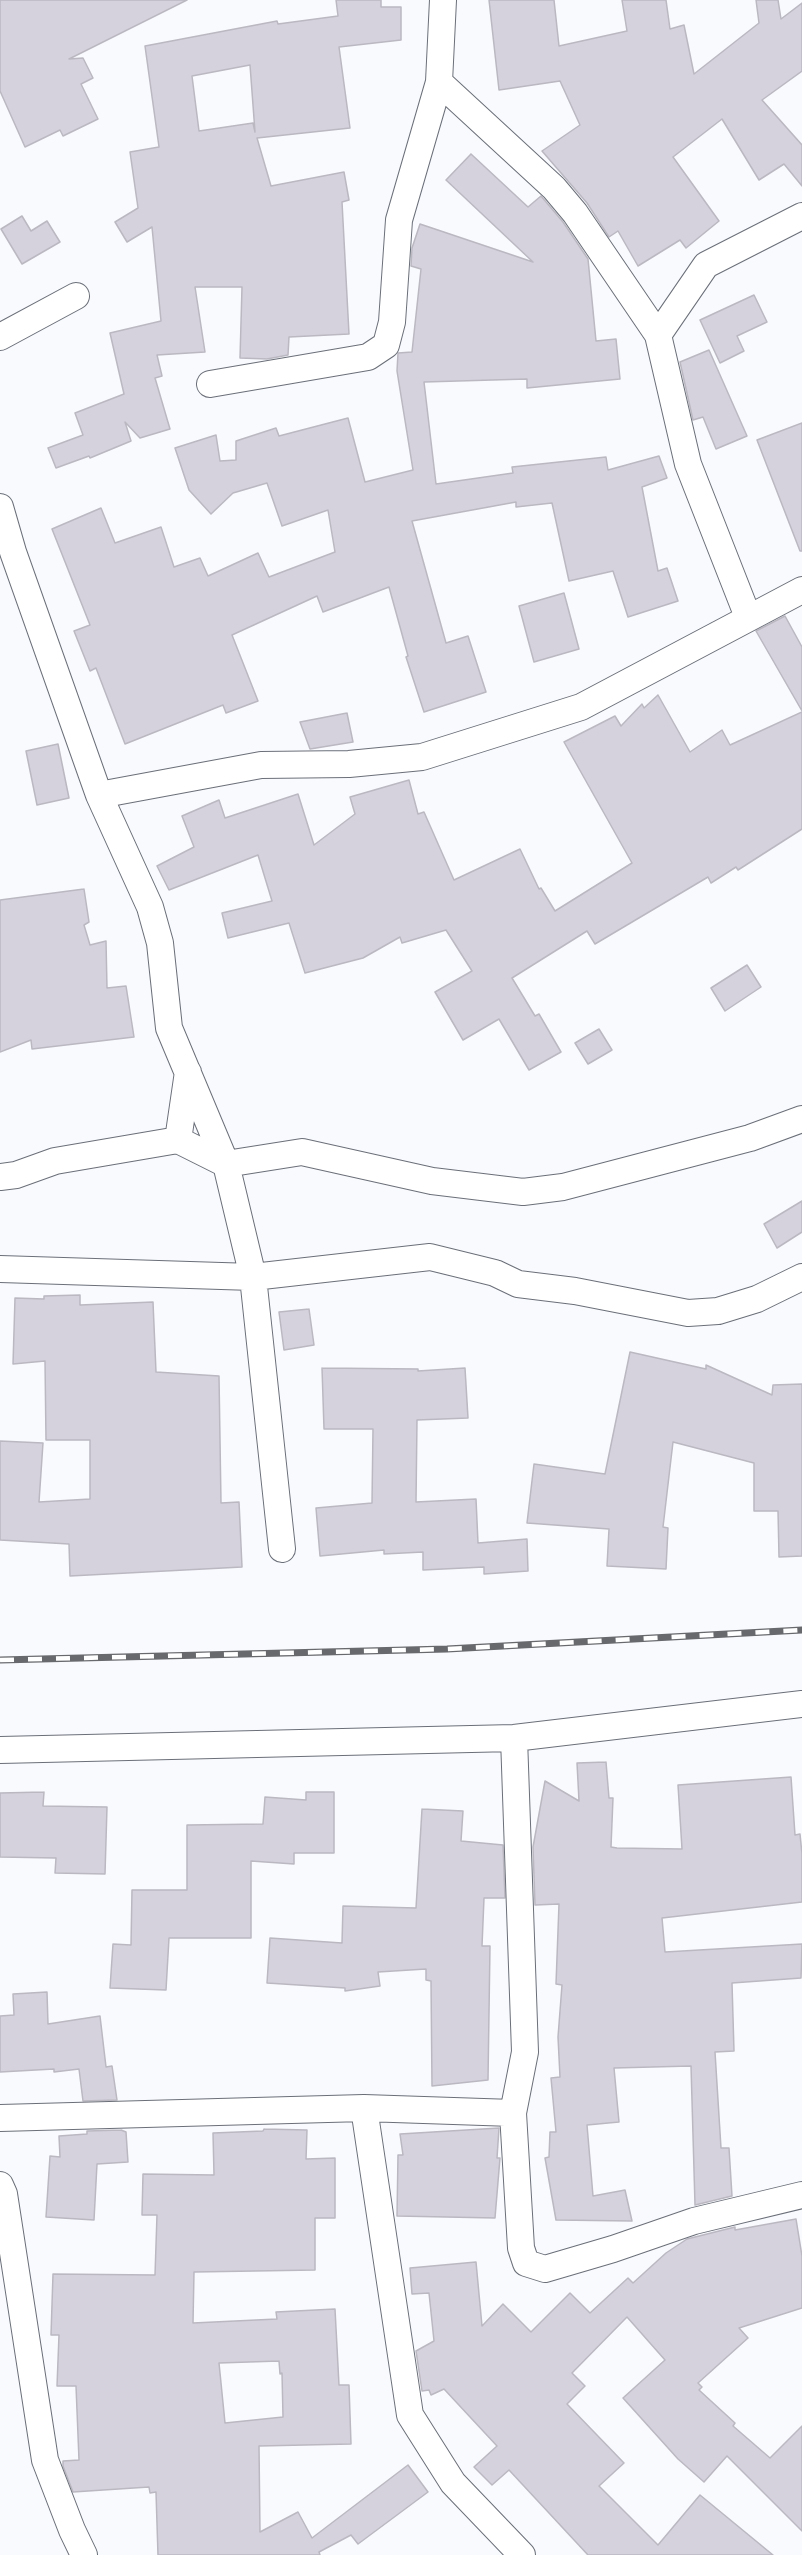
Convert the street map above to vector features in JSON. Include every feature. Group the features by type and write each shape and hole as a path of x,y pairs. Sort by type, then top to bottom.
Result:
{"street":[{"path":"210,384 368,357 386,345 393,322 399,220 439,82 443,0"},
{"path":"439,82 561,196 582,222 658,335 688,464 748,617"},
{"path":"658,335 706,265 802,216"},
{"path":"0,337 76,296"},
{"path":"0,507 13,552 99,795 150,907 160,943 170,1028 226,1164 254,1277 282,1550"},
{"path":"99,795 261,765 350,764 422,757 581,707 802,590"},
{"path":"178,1140 188,1071"},
{"path":"0,1177 16,1175 55,1161 178,1140 226,1164 302,1152 432,1181 523,1192 563,1187 750,1138 802,1119"},
{"path":"0,1269 254,1277 430,1257 495,1273 518,1284 574,1290 688,1313 718,1311 757,1299 802,1277"},
{"path":"0,1750 514,1738 802,1704"},
{"path":"514,1738 525,2052 513,2113 521,2248 526,2263 545,2269 613,2249 694,2221 802,2195"},
{"path":"0,2118 364,2108 513,2113"},
{"path":"364,2108 410,2415 453,2484 522,2555"},
{"path":"0,2185 4,2194 45,2460 84,2555"}],"building":[{"path":"0,0 187,0 69,59 83,58 93,78 81,84 98,119 63,136 60,130 25,147 0,91"},
{"path":"336,0 381,0 381,7 401,7 401,40 339,47 350,128 257,138 271,186 344,172 349,200 342,202 349,334 289,337 288,355 267,359 240,358 242,287 195,287 205,352 157,355 162,376 155,378 170,429 140,438 125,422 131,441 90,458 89,456 56,468 48,448 83,435 75,413 124,394 110,333 161,321 152,227 127,242 115,222 138,208 130,152 159,147 145,46 277,21 278,24 338,16","holes":["250,65 255,132 253,123 199,131 192,76"]},
{"path":"489,0 554,0 559,46 627,31 622,0 666,0 670,29 684,25 694,74 759,23 756,0 778,0 781,19 802,3 802,71 762,100 802,145 802,186 784,164 759,180 722,119 673,157 719,221 686,248 680,240 638,266 618,231 609,237 587,203 542,151 580,125 560,81 499,90"},
{"path":"471,154 528,207 541,196 563,222 588,259 596,341 616,339 620,379 527,388 527,379 424,382 436,484 513,473 512,467 606,457 608,470 659,456 667,478 642,487 658,571 667,568 678,601 628,617 613,571 569,581 552,503 516,507 516,502 412,521 446,643 468,636 486,692 424,712 406,657 408,656 389,587 323,612 317,596 232,635 258,701 226,713 223,705 125,744 96,668 90,671 74,631 90,625 52,529 101,508 115,543 161,527 174,567 200,558 208,576 258,553 269,577 335,552 328,510 282,526 267,483 233,493 211,514 189,490 175,448 216,435 220,461 236,460 236,441 276,428 279,436 348,418 365,482 413,470 397,371 398,353 412,352 421,269 411,266 412,248 420,224 533,262 446,180"},
{"path":"22,216 31,231 47,221 60,242 22,264 1,229"},
{"path":"754,295 767,322 737,336 744,351 720,363 700,320"},
{"path":"709,350 747,436 716,449 703,417 693,420 680,362"},
{"path":"802,423 802,551 800,551 757,440"},
{"path":"564,593 579,649 534,662 519,606"},
{"path":"785,616 802,647 802,711 756,631"},
{"path":"658,695 690,752 722,730 730,745 802,712 802,829 738,870 736,867 711,883 708,877 595,944 587,931 512,978 535,1016 539,1014 561,1052 529,1070 499,1019 463,1040 435,992 472,971 446,930 402,943 400,937 363,958 305,973 289,923 228,938 222,913 272,901 258,855 169,890 157,866 194,847 182,816 219,800 225,818 298,794 314,845 355,814 350,797 409,780 418,814 424,812 454,880 520,849 539,889 541,888 555,911 632,863 564,742 615,716 621,726 642,704 644,708"},
{"path":"347,713 353,742 310,749 300,722"},
{"path":"58,744 69,798 37,805 26,751"},
{"path":"84,889 89,922 84,925 90,945 106,941 107,988 126,986 134,1037 32,1049 31,1040 0,1052 0,900"},
{"path":"747,965 761,987 725,1011 711,988"},
{"path":"599,1029 612,1050 588,1064 575,1043"},
{"path":"802,1201 802,1232 777,1248 764,1224"},
{"path":"80,1295 80,1305 153,1302 156,1372 219,1376 221,1503 239,1502 242,1567 70,1576 69,1544 0,1540 0,1441 43,1443 39,1502 90,1499 90,1440 46,1440 45,1361 13,1364 15,1298 44,1299 44,1296"},
{"path":"309,1309 314,1345 284,1350 279,1312"},
{"path":"630,1352 706,1369 706,1365 772,1395 773,1385 802,1384 802,1556 779,1557 778,1511 754,1511 754,1463 673,1442 663,1527 668,1528 666,1569 607,1566 609,1529 527,1523 534,1464 605,1474"},
{"path":"322,1368 418,1369 418,1371 465,1368 468,1418 417,1420 416,1502 476,1499 478,1543 527,1539 528,1571 484,1574 484,1567 423,1570 423,1552 384,1554 384,1550 320,1556 316,1508 372,1503 373,1429 324,1429"},
{"path":"606,1762 609,1798 613,1798 611,1847 617,1848 682,1849 678,1785 791,1777 795,1835 800,1834 802,1854 802,1902 662,1918 665,1952 802,1944 801,1978 732,1983 734,2051 715,2052 721,2148 729,2148 732,2196 695,2205 691,2066 614,2068 619,2122 587,2125 593,2196 625,2190 632,2221 556,2220 545,2158 549,2157 550,2132 556,2132 551,2078 560,2077 558,2037 562,1985 556,1984 559,1904 535,1905 533,1847 545,1781 579,1801 577,1763"},
{"path":"44,1792 43,1806 107,1807 105,1874 55,1873 56,1858 0,1857 0,1793"},
{"path":"306,1792 334,1792 334,1853 294,1853 294,1864 251,1861 251,1938 169,1938 166,1990 110,1988 113,1944 131,1945 132,1890 187,1890 187,1825 263,1824 265,1797 306,1800"},
{"path":"422,1809 463,1811 461,1841 503,1845 505,1898 484,1898 482,1946 490,1946 488,2080 432,2086 431,1981 426,1980 426,1969 378,1972 380,1986 345,1991 345,1988 267,1983 270,1938 342,1943 343,1906 416,1908"},
{"path":"47,1992 48,2024 100,2016 106,2067 112,2066 117,2100 83,2101 79,2069 54,2072 54,2069 0,2072 0,2016 14,2015 13,1994"},
{"path":"499,2128 497,2158 500,2158 495,2218 397,2216 398,2155 403,2155 400,2134"},
{"path":"264,2129 307,2130 306,2159 335,2158 335,2218 315,2218 315,2270 194,2272 193,2323 277,2319 276,2312 335,2309 339,2385 349,2385 351,2444 259,2446 260,2532 298,2512 312,2538 408,2465 428,2492 358,2544 351,2535 319,2552 320,2555 158,2555 156,2492 150,2493 149,2487 73,2492 63,2466 63,2461 79,2460 76,2386 57,2386 59,2335 51,2335 53,2274 155,2275 157,2215 142,2215 143,2174 214,2175 213,2133 263,2131","holes":["279,2361 280,2374 282,2373 283,2417 225,2423 219,2363"]},
{"path":"121,2130 126,2132 128,2162 97,2164 94,2220 46,2217 50,2156 60,2157 59,2136 87,2134 87,2131"},
{"path":"796,2219 802,2256 802,2308 739,2328 748,2338 698,2383 702,2387 699,2390 735,2423 733,2426 770,2458 802,2426 802,2531 727,2456 704,2482 678,2459 623,2398 665,2360 627,2317 572,2373 585,2386 567,2404 624,2463 599,2486 658,2545 700,2495 773,2555 588,2555 509,2470 492,2485 474,2467 497,2446 444,2389 431,2395 429,2390 422,2391 416,2351 434,2341 429,2293 412,2294 410,2268 476,2262 482,2326 503,2304 531,2332 570,2293 590,2313 628,2278 633,2283 666,2253 687,2239 735,2227 735,2230"}],"railway":[{"path":"0,1660 447,1649 802,1630"}]}
